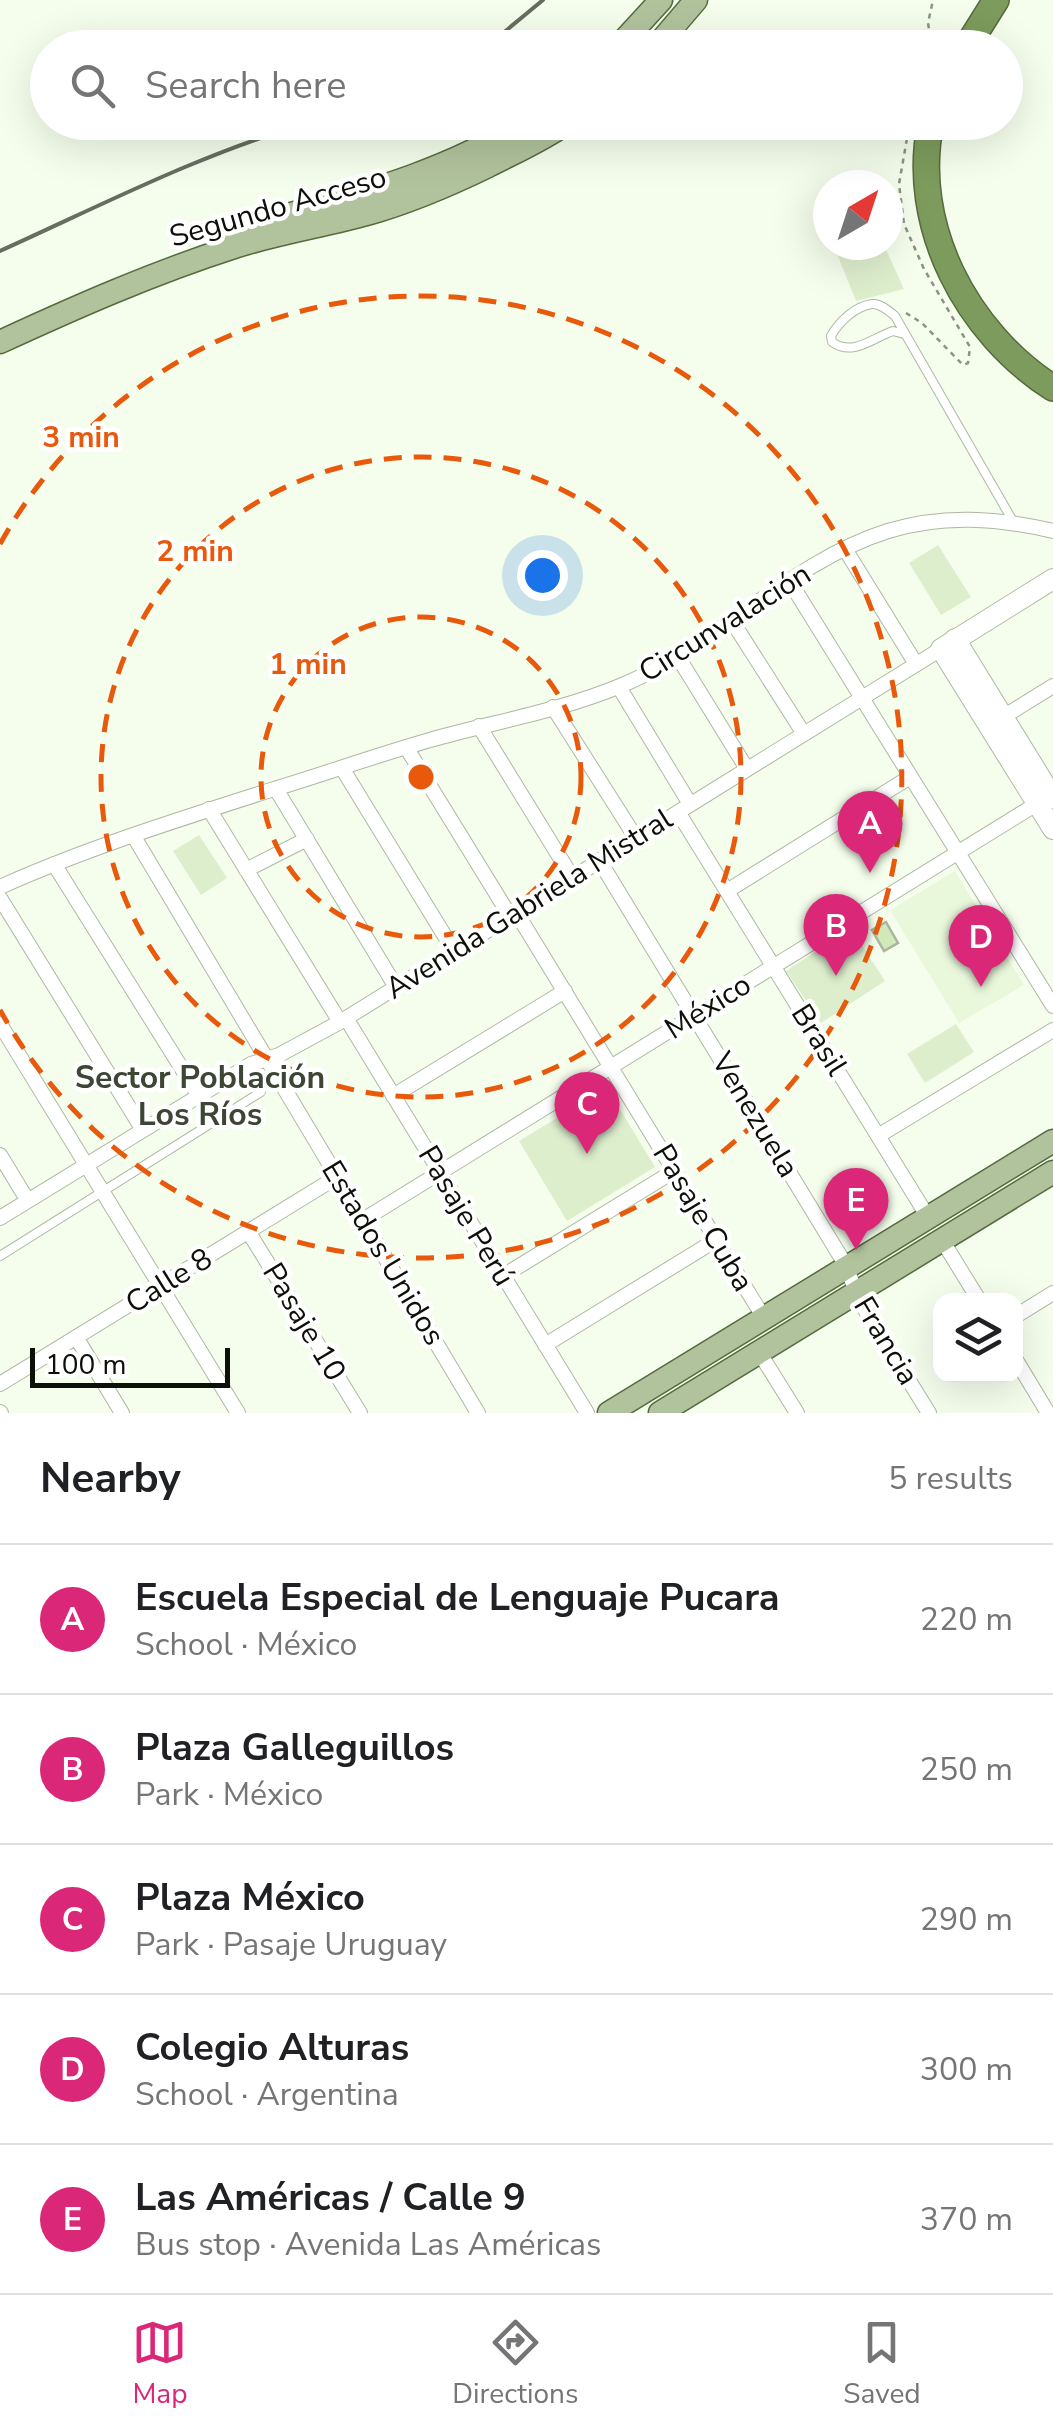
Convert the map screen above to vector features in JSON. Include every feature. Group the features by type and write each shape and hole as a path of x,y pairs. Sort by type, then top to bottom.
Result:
{"highway":[{"path":"977,30 996,0"},
{"path":"928,140 926,179 932,218 942,250 966,299 1018,363 1053,388"}],"main road":[{"path":"634,30 661,0"},
{"path":"670,30 696,0"},
{"name":"Segundo Acceso","path":"0,325 190,246 420,175 494,140"},
{"name":"Segundo Acceso","path":"0,342 205,257 262,239 362,216 427,194 540,140"},
{"path":"609,1413 1053,1142"},
{"path":"660,1413 1053,1172"}],"street":[{"name":"Circunvalación","path":"0,887 133,835 276,788 619,687 678,657 845,549 886,532 930,521 972,519 1053,531"},
{"path":"845,549 916,664"},
{"name":"Avenida Gabriela Mistral","path":"0,1218 251,1064 268,1060 343,1020 1053,579"},
{"path":"790,582 1053,1006"},
{"path":"732,621 804,734"},
{"path":"948,644 1003,717 1049,798 1053,829"},
{"path":"948,644 1049,798"},
{"path":"678,657 747,769"},
{"path":"1003,717 1053,686"},
{"name":"Brasil","path":"619,687 726,890 928,1218"},
{"path":"554,707 636,838"},
{"path":"480,726 572,877"},
{"name":"Pasaje Cuba","path":"406,747 565,992 764,1318"},
{"path":"342,768 454,951"},
{"path":"726,890 910,777"},
{"path":"276,788 396,987"},
{"name":"México","path":"363,1220 1049,798"},
{"name":"Pasaje Perú","path":"209,810 393,1096 586,1413"},
{"name":"Estados Unidos","path":"133,835 478,1413"},
{"path":"246,870 307,839"},
{"name":"Venezuela","path":"600,860 847,1267"},
{"path":"54,864 198,1096"},
{"path":"0,898 143,1130"},
{"path":"393,1096 565,992"},
{"path":"0,1024 238,1413"},
{"path":"878,1136 1053,1030"},
{"path":"0,1155 28,1201"},
{"path":"503,1276 674,1171"},
{"name":"Calle 8","path":"0,1384 337,1177"},
{"name":"Pasaje 10","path":"248,1231 360,1413"},
{"path":"545,1344 716,1240"},
{"path":"942,1240 975,1293"},
{"name":"Francia","path":"847,1267 856,1292 929,1413"},
{"path":"1023,1312 1053,1293"},
{"path":"76,1338 122,1413"},
{"path":"759,1352 797,1413"},
{"path":"1023,1372 1045,1409"}],"lane":[{"path":"904,334 893,331 858,347 844,348 837,347 831,336 849,314 872,304 895,316 1014,523"},
{"path":"0,1256 261,1092"}],"path":[{"path":"929,30 933,0"},
{"path":"895,316 906,313 922,323 963,365 968,363 970,347 924,269 904,224 899,184 906,140"}],"shaded area":[{"path":"839,260 891,260 904,289 856,301"},
{"path":"938,545 971,597 941,615 909,563"},
{"path":"199,835 227,878 201,895 173,851"},
{"path":"955,871 1024,985 959,1023 890,910"},
{"path":"851,928 885,981 821,1023 786,971"},
{"path":"956,1024 974,1052 925,1083 907,1054"},
{"path":"607,1088 655,1167 567,1221 519,1141"}],"building":[{"path":"886,922 898,943 884,951 872,930"}],"railway":[{"path":"507,30 543,0"},
{"path":"0,251 192,164 257,140"}],"place":[{"name":"Escuela Especial de Lenguaje Pucara","path":"870,873"},
{"name":"Plaza Galleguillos","path":"836,976"},
{"name":"Colegio Alturas","path":"981,987"},
{"name":"Plaza México","path":"587,1154"},
{"name":"Las Américas / Calle 9","path":"856,1250"}],"district":[{"name":"Sector Población Los Ríos","path":"200,1096"}]}
